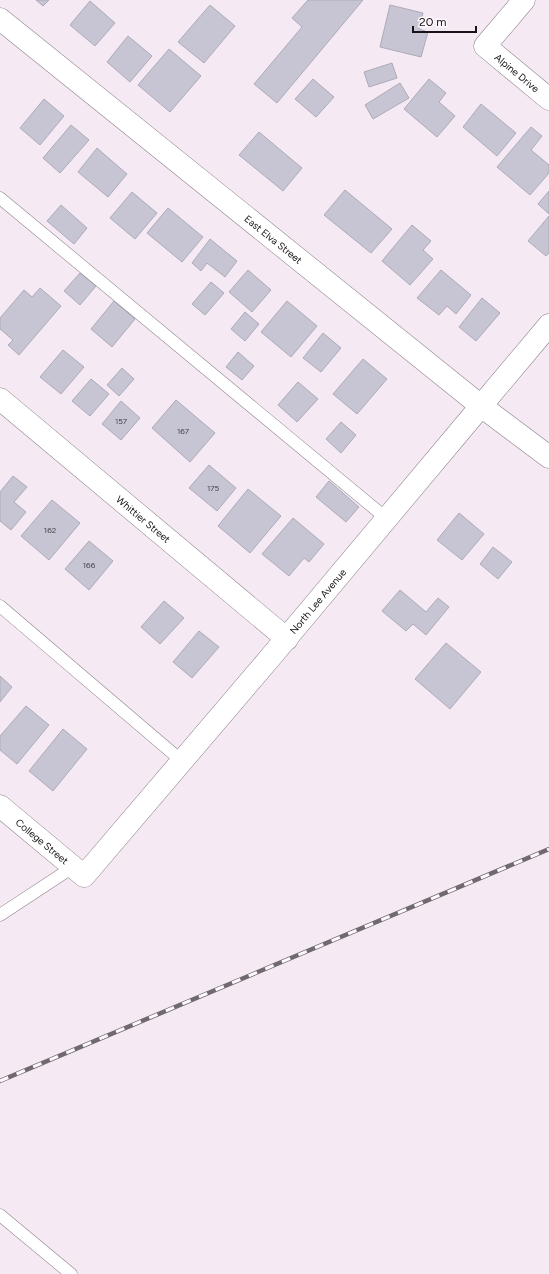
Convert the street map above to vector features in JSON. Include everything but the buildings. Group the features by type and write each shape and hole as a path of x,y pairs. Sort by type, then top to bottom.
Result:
{"street":[{"name":"Alpine Drive","path":"524,0 484,46 549,99"},
{"name":"East Elva Street","path":"0,19 481,406 549,457"},
{"name":"North Lee Avenue","path":"78,871 183,762 549,325"},
{"name":"Whittier Street","path":"0,399 287,639"},
{"name":"College Street","path":"0,806 78,871"}],"lane":[{"path":"0,198 386,518"},
{"path":"0,606 183,762"},
{"path":"0,915 78,871"},
{"path":"0,1216 71,1274"}],"railway":[{"path":"0,1081 549,849"}]}
